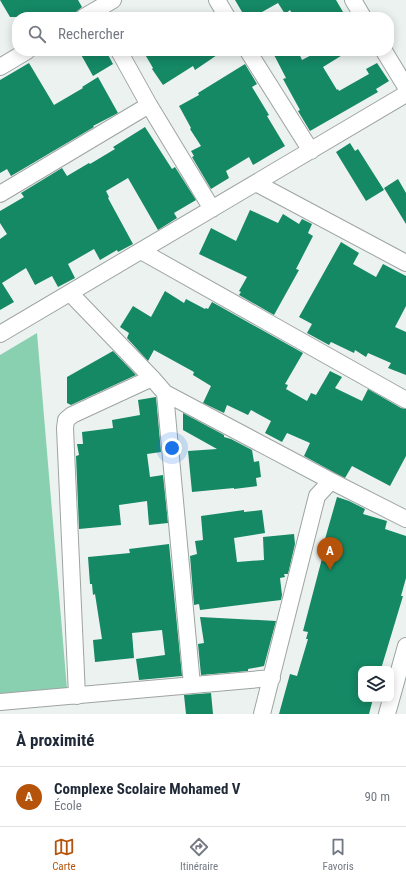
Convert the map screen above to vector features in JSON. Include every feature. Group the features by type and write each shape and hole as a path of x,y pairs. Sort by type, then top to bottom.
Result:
{"street":[{"path":"92,11 113,0"},
{"path":"217,0 224,12"},
{"path":"353,0 360,12"},
{"path":"0,67 19,56"},
{"path":"122,56 149,105 212,209"},
{"path":"251,56 311,151"},
{"path":"387,56 406,87"},
{"path":"0,334 406,94"},
{"path":"0,194 149,105"},
{"path":"256,183 406,263"},
{"path":"141,251 406,400"},
{"path":"70,293 166,393 331,481 406,519"},
{"path":"77,696 65,428 66,420 72,415 152,378"},
{"path":"166,393 192,685"},
{"path":"262,714 317,496 331,481"},
{"path":"387,714 406,646"},
{"path":"0,702 272,678"}],"green space":[{"path":"37,333 67,689 0,694 0,355"}],"building":[{"path":"0,0 78,0 82,7 76,12 12,12 12,17 10,17"},
{"path":"235,0 336,0 343,12 291,12 290,10 284,12 278,3 262,12 242,12"},
{"path":"82,56 109,56 113,64 93,76"},
{"path":"146,56 216,56 195,70 193,66 163,85 152,69 153,68"},
{"path":"275,56 300,56 302,60 310,56 341,56 323,67 339,91 369,74 366,69 377,63 389,81 376,89 378,92 310,131 298,111 300,110 283,79 286,78"},
{"path":"29,63 54,105 83,88 82,87 98,77 118,113 93,126 94,127 11,176 7,169 0,173 0,80"},
{"path":"245,64 257,84 252,87 285,146 253,165 249,157 226,171 229,178 211,189 192,157 194,156 191,151 201,146 190,129 191,128 179,106 199,95 198,93"},
{"path":"145,127 172,169 175,167 196,200 174,213 177,218 158,230 128,178 106,191 109,197 108,198 133,244 118,252 117,250 100,260 94,249 68,264 75,278 58,287 52,276 35,285 26,268 2,283 14,302 0,310 0,239 7,234 0,223 0,211 24,197 21,193 62,168 67,176 115,149 113,147"},
{"path":"350,143 355,151 358,149 384,190 366,201 336,152"},
{"path":"398,179 406,193 406,224 384,188"},
{"path":"250,210 278,223 283,214 299,224 302,219 312,224 308,233 313,236 296,269 299,270 274,315 239,295 241,292 239,291 247,277 199,254 211,228 236,241"},
{"path":"341,242 359,253 353,264 376,277 383,264 406,276 406,306 395,327 406,332 406,375 388,368 391,363 368,353 366,357 355,350 354,353 331,342 329,345 307,333 312,324 299,317"},
{"path":"165,291 184,303 186,299 205,309 208,309 212,302 303,353 285,384 288,385 286,389 307,401 311,393 316,395 330,371 342,377 335,388 362,401 368,389 401,408 406,409 406,456 390,486 352,466 345,478 335,473 304,456 310,443 287,433 282,442 265,433 271,421 251,410 248,415 227,405 224,413 203,403 211,386 193,375 194,372 154,350 148,361 127,338 129,333 120,327 133,306 151,317"},
{"path":"113,351 136,375 71,405 67,403 67,377"},
{"path":"156,397 161,452 147,454 150,477 163,475 168,523 149,525 147,501 119,505 121,525 79,529 76,456 79,455 77,444 83,444 82,432 113,428 112,420 140,415 138,400"},
{"path":"183,413 224,435 224,437 252,450 254,462 259,461 261,477 256,478 257,486 192,492 188,451 217,449 183,430"},
{"path":"337,497 365,509 363,514 387,521 385,529 406,536 406,578 401,596 403,596 382,666 358,666 358,702 372,702 369,714 279,714 290,674 297,676 308,639 306,639 308,632 303,631 325,547 323,546"},
{"path":"244,510 244,512 262,510 265,533 234,538 237,562 264,560 263,537 294,534 295,544 288,574 284,574 285,577 280,578 282,595 281,600 200,610 199,604 194,605 190,556 197,554 195,541 203,540 201,516"},
{"path":"169,544 182,676 139,680 136,659 165,655 162,630 132,633 134,658 95,662 93,640 102,639 95,594 93,595 92,584 90,584 88,557 130,553 129,549"},
{"path":"200,617 276,621 264,666 248,669 248,671 201,675 198,644 204,643"},
{"path":"211,693 213,714 186,714 184,695"}],"place":[{"name":"Complexe Scolaire Mohamed V","path":"330,570"}]}
